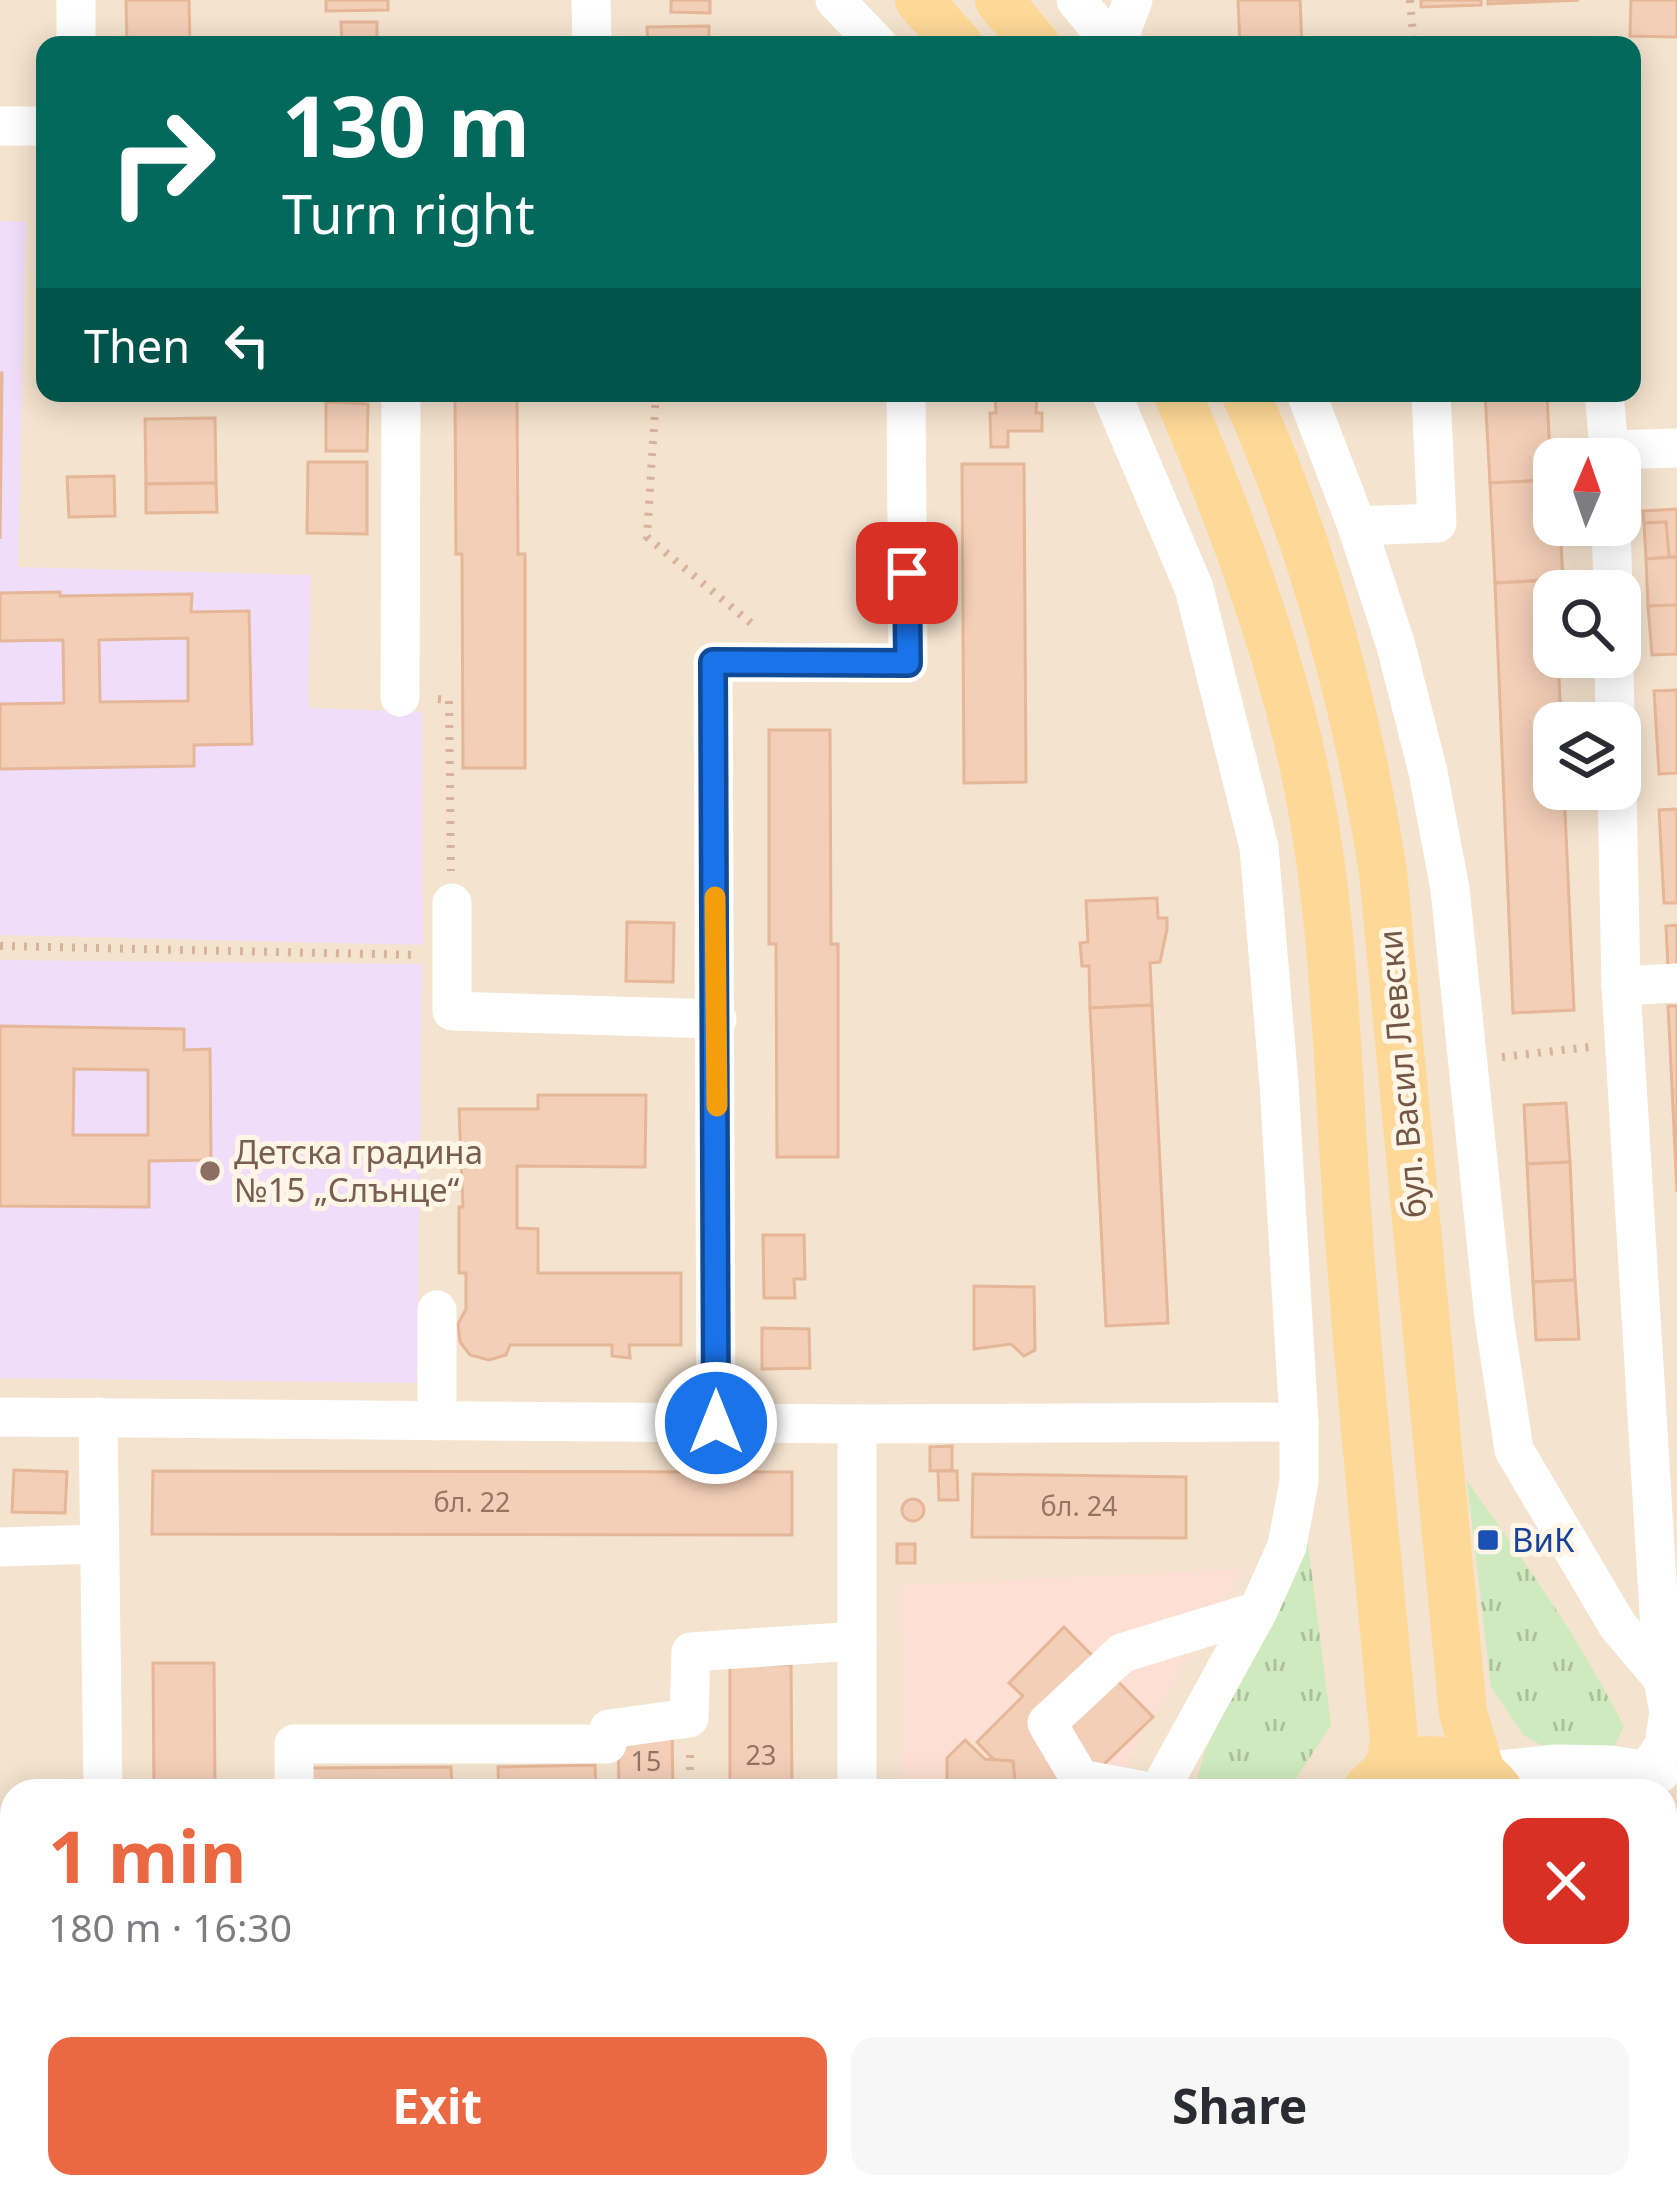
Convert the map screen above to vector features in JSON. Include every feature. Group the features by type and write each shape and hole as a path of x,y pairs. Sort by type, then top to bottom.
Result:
{"main road":[{"path":"919,0 950,36"},
{"path":"1000,0 1029,36"},
{"name":"бул. Васил Левски","path":"1180,402 1275,664 1303,761 1325,887 1362,1424 1394,1740 1377,1779"},
{"name":"бул. Васил Левски","path":"1249,402 1322,597 1349,692 1373,812 1383,872 1463,1713 1489,1779"},
{"path":"1380,1779 1427,1760 1450,1762 1484,1779"}],"street":[{"path":"76,0 76,36"},
{"path":"591,0 592,36"},
{"path":"836,0 870,36"},
{"path":"1076,0 1106,36"},
{"path":"1118,36 1132,0"},
{"path":"0,126 36,126"},
{"path":"400,697 401,402"},
{"path":"716,1423 713,662 908,663 906,402"},
{"path":"1116,402 1194,588 1259,847 1299,1422 1294,1513 1287,1546 1258,1611 1166,1779"},
{"path":"1310,402 1358,526 1396,646 1428,772 1450,889 1493,1318 1514,1450 1618,1626 1663,1679"},
{"path":"1358,526 1438,523 1432,402"},
{"path":"1605,402 1608,438"},
{"path":"1641,451 1677,448"},
{"path":"1501,1779 1555,1764 1611,1765 1647,1779 1664,1745 1669,1712 1663,1679 1624,1042 1617,810"},
{"path":"452,903 452,1012 717,1019"},
{"path":"1621,986 1677,983"},
{"path":"437,1310 437,1420"},
{"path":"0,1417 856,1424 1299,1422"},
{"path":"98,1417 103,1779"},
{"path":"856,1424 857,1779"},
{"path":"0,1546 99,1544"},
{"path":"1080,1779 1047,1723 1122,1653 1258,1611"},
{"path":"294,1779 294,1744 607,1744 609,1729 688,1718 691,1652 857,1642"}],"path":[{"path":"1410,0 1413,36"},
{"path":"655,402 647,538 798,663"},
{"path":"400,697 449,700 452,903"},
{"path":"0,946 452,956"},
{"path":"1465,1061 1624,1042"}],"shaded area":[{"path":"0,0 1677,0 1677,1779 0,1779"},
{"path":"0,221 26,222 18,567 311,575 308,708 422,712 423,945 0,935"},
{"name":"Детска градина №15 „Слънце“","path":"0,960 422,964 417,1383 0,1378"},
{"path":"1243,1569 1120,1779 902,1779 903,1585"}],"green space":[{"path":"1467,1481 1607,1694 1624,1727 1614,1746 1565,1759 1523,1735 1491,1687"},
{"path":"1307,1536 1331,1725 1296,1779 1197,1779 1204,1754"}],"building":[{"path":"126,0 189,0 190,36 127,36"},
{"path":"326,0 388,0 388,10 326,11"},
{"path":"671,0 710,0 710,13 671,12"},
{"path":"1238,0 1300,0 1302,36 1240,36"},
{"path":"1421,0 1481,0 1481,5 1421,7"},
{"path":"1488,0 1579,0 1488,4"},
{"path":"1631,0 1677,0 1677,37 1630,36"},
{"path":"341,22 377,22 377,36 342,36"},
{"path":"709,26 709,36 648,36 647,27"},
{"path":"0,373 2,373 0,539"},
{"path":"326,402 368,404 367,451 326,451"},
{"path":"455,402 517,402 518,554 525,554 525,768 463,768 462,554 456,554"},
{"path":"995,402 1037,402 1042,431 1008,431 1008,447 991,447 990,413 996,413"},
{"path":"1486,402 1547,402 1549,438 1533,438 1533,481 1490,483"},
{"path":"215,418 216,483 146,484 145,419"},
{"path":"308,462 367,462 367,534 307,533"},
{"path":"962,464 1024,464 1026,782 964,783"},
{"path":"114,476 115,516 69,517 67,477"},
{"path":"1533,481 1533,546 1561,546 1562,570 1533,570 1533,581 1495,583 1490,483"},
{"path":"216,483 217,512 146,513 146,484"},
{"path":"1677,509 1677,557 1669,557 1666,522 1644,523 1643,511"},
{"path":"1666,522 1669,557 1646,559 1644,523"},
{"path":"1677,557 1677,605 1648,606 1646,559"},
{"path":"1533,581 1533,678 1559,678 1560,702 1533,702 1533,810 1565,810 1574,1010 1513,1013 1495,583"},
{"path":"0,593 192,594 191,612 249,611 252,744 194,745 194,766 0,769 0,704 64,703 63,640 0,641","holes":["188,638 188,701 100,702 99,640"]},
{"path":"1677,605 1677,654 1652,655 1648,606"},
{"path":"1677,690 1677,773 1659,774 1654,691"},
{"path":"769,730 830,730 831,944 838,944 838,1157 777,1157 776,944 769,944"},
{"path":"1677,809 1677,903 1664,903 1659,810"},
{"path":"1157,898 1158,918 1167,918 1167,929 1160,962 1150,963 1152,1005 1090,1008 1089,966 1082,966 1080,943 1088,942 1086,901"},
{"path":"627,922 674,923 673,982 626,981"},
{"path":"1677,925 1677,966 1668,967 1666,926"},
{"path":"1152,1005 1168,1323 1106,1326 1090,1008"},
{"path":"1668,1006 1677,1006 1677,1192 1670,1045"},
{"path":"0,1026 184,1029 184,1050 210,1049 211,1160 149,1161 149,1207 0,1206","holes":["74,1069 148,1070 148,1135 73,1135"]},
{"path":"538,1095 646,1095 645,1167 517,1166 517,1228 538,1229 538,1273 681,1273 681,1345 629,1345 630,1358 612,1356 612,1345 510,1345 506,1355 489,1360 470,1355 460,1342 466,1273 459,1273 459,1207 463,1207 459,1109 538,1109"},
{"path":"1566,1103 1570,1162 1527,1164 1524,1105"},
{"path":"1570,1162 1575,1280 1533,1282 1527,1164"},
{"path":"763,1235 804,1235 805,1279 794,1279 795,1298 764,1298"},
{"path":"1575,1280 1579,1339 1536,1340 1533,1282"},
{"path":"974,1286 1034,1287 1035,1350 1024,1356 1011,1344 974,1349"},
{"path":"762,1328 809,1329 810,1368 762,1369"},
{"path":"952,1446 952,1470 930,1471 930,1447"},
{"path":"14,1470 67,1472 65,1513 12,1512"},
{"path":"153,1471 792,1472 792,1535 152,1534"},
{"path":"938,1471 957,1471 958,1500 939,1500"},
{"path":"973,1474 1186,1477 1186,1538 972,1537"},
{"path":"913,1499 924,1510 913,1521 902,1510"},
{"path":"897,1544 915,1544 915,1563 897,1563"},
{"path":"1064,1627 1153,1717 1097,1771 1082,1757 1059,1779 1012,1779 977,1742 1023,1696 1009,1683"},
{"path":"153,1663 214,1663 215,1779 154,1779"},
{"path":"730,1664 791,1665 792,1779 730,1779"},
{"path":"618,1732 672,1732 673,1779 619,1779"},
{"path":"965,1740 985,1759 1013,1761 1015,1779 947,1779 947,1758"},
{"path":"595,1765 596,1779 498,1779 498,1767"},
{"path":"451,1767 452,1779 308,1779 308,1768"}],"slow traffic":[{"path":"715,897 717,1106"}],"place":[{"name":"Детска градина №15 „Слънце“","path":"210,1171"},
{"name":"ВиК","path":"1488,1540"}],"route":[{"path":"716,1423 713,662 908,663 907,573"}]}
